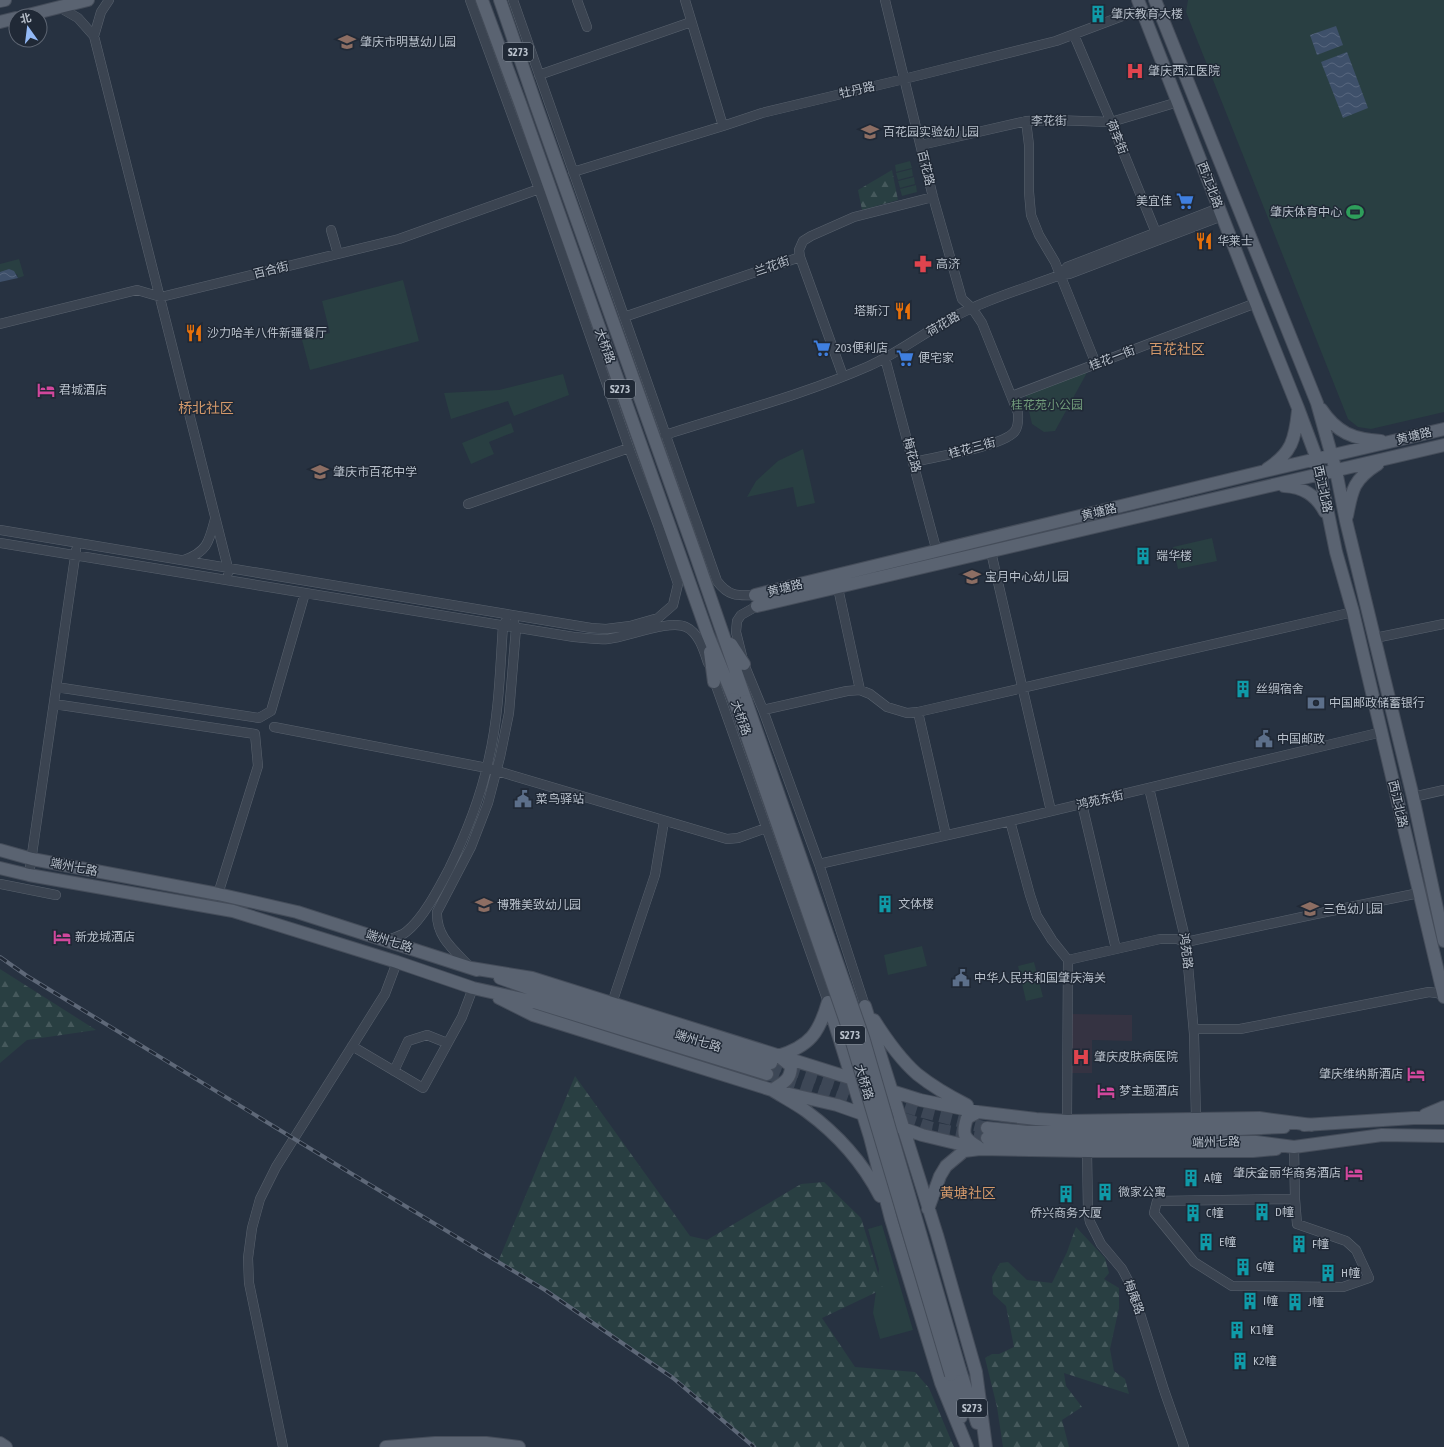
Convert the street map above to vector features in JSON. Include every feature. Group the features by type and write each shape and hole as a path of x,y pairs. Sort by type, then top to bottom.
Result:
{"main road":[{"path":"0,1 5,0"},
{"path":"48,10 88,0"},
{"name":"大桥路","path":"500,0 695,553 721,630 740,700 863,1037 956,1372 985,1447"},
{"name":"西江北路","path":"1155,0 1317,403 1336,471 1346,521 1375,638 1392,716 1413,797 1444,941"},
{"name":"大桥路","path":"485,1 554,202 708,635 740,700"},
{"name":"西江北路","path":"1140,4 1317,459 1336,552 1353,612 1382,732 1443,996"},
{"path":"1288,383 1305,374"},
{"path":"1317,403 1329,420 1354,437 1392,442"},
{"path":"1261,472 1276,463 1290,447 1296,429 1298,408"},
{"name":"黄塘路","path":"756,601 937,552 1261,472 1444,429"},
{"name":"黄塘路","path":"756,601 838,588 1388,458 1444,447"},
{"path":"1346,521 1351,494 1358,481 1367,471 1388,458"},
{"path":"1277,485 1294,487 1310,493 1321,505 1329,521"},
{"path":"1336,552 1353,549"},
{"path":"721,630 744,664"},
{"path":"708,635 714,682"},
{"name":"端州七路","path":"0,850 32,859 218,894 297,912 387,940 531,989 772,1064"},
{"name":"端州七路","path":"0,868 29,875 233,911 478,989 531,1001 772,1064"},
{"path":"471,968 532,978 612,1003 772,1064 851,1077 920,1100 978,1112 1067,1121 1259,1118 1312,1125"},
{"path":"478,989 533,1015 772,1090 837,1105 904,1129 980,1149"},
{"path":"772,1064 801,1047 810,1038 820,1024 827,998"},
{"path":"827,998 863,1114 891,1219 940,1383 967,1447"},
{"path":"865,1006 890,1044 915,1072 948,1095 978,1112"},
{"path":"865,1006 893,1092 976,1372 985,1447"},
{"path":"772,1064 791,1066 791,1074 785,1082 772,1090"},
{"path":"772,1090 805,1110 819,1121 855,1157 873,1183 891,1219"},
{"path":"1414,1118 1444,1107"},
{"path":"978,1112 967,1118 963,1129 965,1138 980,1149"},
{"name":"端州七路","path":"1442,1138 1382,1135 1294,1147 1256,1142 1035,1142 987,1133 1170,1131 1258,1128 1414,1118 1444,1118"},
{"path":"928,1209 940,1176 946,1166 964,1151 980,1149 1253,1152 1294,1147"},
{"path":"891,1219 898,1211 907,1206 917,1204 928,1209"},
{"name":"大桥路","path":"956,1372 967,1447"},
{"path":"0,1442 6,1447"},
{"path":"386,1447 435,1443 486,1443 519,1447"}],"street":[{"path":"94,36 102,12 109,0"},
{"path":"0,530 511,616 591,628 606,629 630,626 658,618 673,605 678,584 658,525 628,448 539,189 470,0"},
{"path":"513,0 717,582 722,589 731,594 756,601"},
{"path":"577,0 587,27"},
{"path":"685,0 723,126"},
{"name":"百花路","path":"885,0 933,197 962,299 972,308"},
{"name":"牡丹路","path":"573,172 762,113 1056,41 1074,35 1140,4"},
{"path":"58,7 78,18 94,36 161,297 228,568 226,580"},
{"path":"539,75 691,22"},
{"name":"荷李街","path":"1074,35 1158,236"},
{"path":"488,51 520,103"},
{"name":"李花街","path":"921,145 1026,121 1053,120 1111,122 1178,102"},
{"path":"536,105 565,150"},
{"path":"1026,121 1029,145 1028,192 1031,215 1039,235 1060,275 1096,364"},
{"name":"百合街","path":"161,297 398,239 539,189"},
{"path":"800,257 799,250 803,241 811,236 847,220 882,209 933,197"},
{"path":"554,202 562,256"},
{"name":"荷花路","path":"665,435 827,383 885,358 950,319 972,308 1060,275 1069,274 1158,236 1221,212"},
{"path":"331,230 338,254"},
{"name":"兰花街","path":"624,317 800,257 843,376"},
{"path":"0,324 138,290 161,297"},
{"name":"桂花一街","path":"1012,396 1256,303"},
{"name":"桂花三街","path":"914,462 986,445 1006,438 1015,432 1018,426 1018,413 1012,396 982,323 972,308"},
{"name":"梅花路","path":"885,358 937,552"},
{"path":"642,371 648,418"},
{"path":"468,504 628,448"},
{"path":"183,560 195,556 204,549 211,535 215,516"},
{"path":"658,525 687,575"},
{"path":"0,543 574,637 608,639 670,625 686,627 694,634 703,647 714,682 827,998 844,1001 858,992 858,987"},
{"path":"29,875 77,543"},
{"path":"991,552 1051,811"},
{"path":"695,553 712,569"},
{"path":"838,588 860,690"},
{"path":"56,686 259,718 271,711 305,593"},
{"path":"756,601 741,615 737,621 736,632 744,664 763,710 819,864 865,1006"},
{"path":"763,710 847,691 860,690 870,694 887,707 907,713 918,712 1353,612"},
{"path":"387,940 405,933 415,924 440,886 462,842 480,796 487,768 497,711 503,625 511,616"},
{"path":"471,968 446,943 439,931 436,920 437,912 471,847 488,803 497,770 509,713 516,628 511,616"},
{"path":"1375,638 1444,624"},
{"path":"54,704 255,734 258,766 218,894"},
{"path":"918,712 946,835"},
{"path":"274,728 497,770 727,840 738,838 766,828"},
{"name":"鸿苑东街","path":"819,864 1010,821 1382,732"},
{"name":"鸿苑路","path":"1149,788 1186,942 1194,1029 1196,1118"},
{"path":"1413,797 1444,790"},
{"path":"1082,804 1116,949"},
{"path":"612,1003 655,875 664,821"},
{"path":"1010,821 1030,895 1038,916 1052,940 1068,960 1067,1121"},
{"path":"0,884 56,895"},
{"path":"1068,960 1160,939 1177,939 1186,942 1309,915 1419,894"},
{"path":"283,1447 249,1283 248,1258 252,1228 260,1199 276,1167 385,994 397,962"},
{"path":"352,1046 423,1088 478,989"},
{"path":"1194,1029 1240,1029 1429,992 1443,996"},
{"path":"394,1071 408,1041 427,1035 447,1043"},
{"path":"1294,1147 1294,1199 1297,1224 1346,1241 1356,1250 1369,1278 1343,1287 1232,1286 1194,1262 1154,1213 1157,1201 1294,1199"},
{"name":"梅庵路","path":"1087,1151 1088,1212 1090,1222 1101,1244 1122,1269 1132,1288 1164,1390 1184,1447"}],"shaded area":[{"name":"肇庆皮肤病医院","path":"1072,1014 1132,1015 1132,1041 1092,1040 1092,1073 1071,1073"}],"green space":[{"name":"肇庆体育中心","path":"1188,0 1444,0 1444,412 1371,429 1358,427 1348,419 1186,12"},
{"path":"910,161 912,168 896,172 895,165"},
{"path":"912,169 913,176 898,180 896,173"},
{"path":"892,170 898,200 862,210 858,190"},
{"path":"914,177 915,184 900,188 898,181"},
{"path":"916,185 917,192 902,196 900,189"},
{"path":"19,259 24,276 18,278 17,274 0,272 0,264"},
{"path":"403,280 419,341 310,370 302,340 330,333 322,301"},
{"name":"桂花苑小公园","path":"1089,369 1055,431 1044,432 1032,424 1025,394"},
{"path":"563,374 569,395 514,416 508,401 451,419 444,393 499,390"},
{"path":"511,423 514,432 489,442 494,454 471,464 462,443"},
{"path":"803,449 815,503 797,507 793,487 747,497 756,481 778,461"},
{"path":"1212,538 1217,561 1178,569 1173,547"},
{"path":"922,946 927,966 888,975 884,955"},
{"path":"1034,962 1043,997 1026,1001 1018,966"},
{"path":"0,969 96,1030 27,1040 0,1063"},
{"path":"575,1076 690,1236 707,1240 801,1184 824,1182 861,1218 883,1289 822,1318 855,1367 915,1372 929,1388 954,1447 754,1447 673,1378 545,1290 498,1262"},
{"path":"882,1225 913,1330 880,1339 873,1313 879,1269 868,1229"},
{"path":"1076,1227 1105,1258 1109,1273 1104,1279 1119,1288 1119,1308 1110,1349 1114,1371 1125,1379 1129,1394 1064,1373 1066,1386 1082,1407 1062,1420 1069,1447 1003,1447 997,1407 985,1358 992,1354 999,1354 1014,1347 1006,1306 993,1294 992,1277 1000,1263 1008,1262 1027,1280 1052,1283 1067,1252"}],"water":[{"path":"1336,26 1343,45 1317,55 1310,35"},
{"path":"1347,52 1368,108 1343,118 1321,62"},
{"path":"9,269 14,271 18,278 0,282 0,272"}],"tunnel":[{"path":"771,1063 863,1093"},
{"path":"767,1074 932,1128 987,1138"},
{"path":"888,1101 923,1112 987,1128"}],"railway":[{"path":"0,957 27,976 545,1290 673,1378 754,1447"}],"place":[{"name":"肇庆教育大楼","path":"1098,14"},
{"name":"肇庆市明慧幼儿园","path":"347,42"},
{"name":"肇庆西江医院","path":"1135,71"},
{"name":"百花园实验幼儿园","path":"870,132"},
{"name":"美宜佳","path":"1185,201"},
{"name":"肇庆体育中心","path":"1355,212"},
{"name":"华莱士","path":"1204,241"},
{"name":"高济","path":"923,264"},
{"name":"塔斯汀","path":"903,311"},
{"name":"沙力哈羊八件新疆餐厅","path":"194,333"},
{"name":"203便利店","path":"822,348"},
{"name":"便宅家","path":"905,358"},
{"name":"君城酒店","path":"46,390"},
{"name":"肇庆市百花中学","path":"320,472"},
{"name":"端华楼","path":"1143,556"},
{"name":"宝月中心幼儿园","path":"972,577"},
{"name":"丝绸宿舍","path":"1243,689"},
{"name":"中国邮政储蓄银行","path":"1316,703"},
{"name":"中国邮政","path":"1264,739"},
{"name":"菜鸟驿站","path":"523,799"},
{"name":"文体楼","path":"885,904"},
{"name":"博雅美致幼儿园","path":"484,905"},
{"name":"三色幼儿园","path":"1310,909"},
{"name":"新龙城酒店","path":"62,937"},
{"name":"中华人民共和国肇庆海关","path":"961,978"},
{"name":"肇庆皮肤病医院","path":"1081,1057"},
{"name":"肇庆维纳斯酒店","path":"1416,1074"},
{"name":"梦主题酒店","path":"1106,1091"},
{"name":"肇庆金丽华商务酒店","path":"1354,1173"},
{"name":"A幢","path":"1191,1178"},
{"name":"微家公寓","path":"1105,1192"},
{"name":"侨兴商务大厦","path":"1066,1194"},
{"name":"D幢","path":"1262,1212"},
{"name":"C幢","path":"1193,1213"},
{"name":"E幢","path":"1206,1242"},
{"name":"F幢","path":"1299,1244"},
{"name":"G幢","path":"1243,1267"},
{"name":"H幢","path":"1328,1273"},
{"name":"I幢","path":"1250,1301"},
{"name":"J幢","path":"1295,1302"},
{"name":"K1幢","path":"1237,1330"},
{"name":"K2幢","path":"1240,1361"}],"district":[{"name":"百花社区","path":"1177,349"},
{"name":"桥北社区","path":"206,408"},
{"name":"黄塘社区","path":"968,1193"}]}
